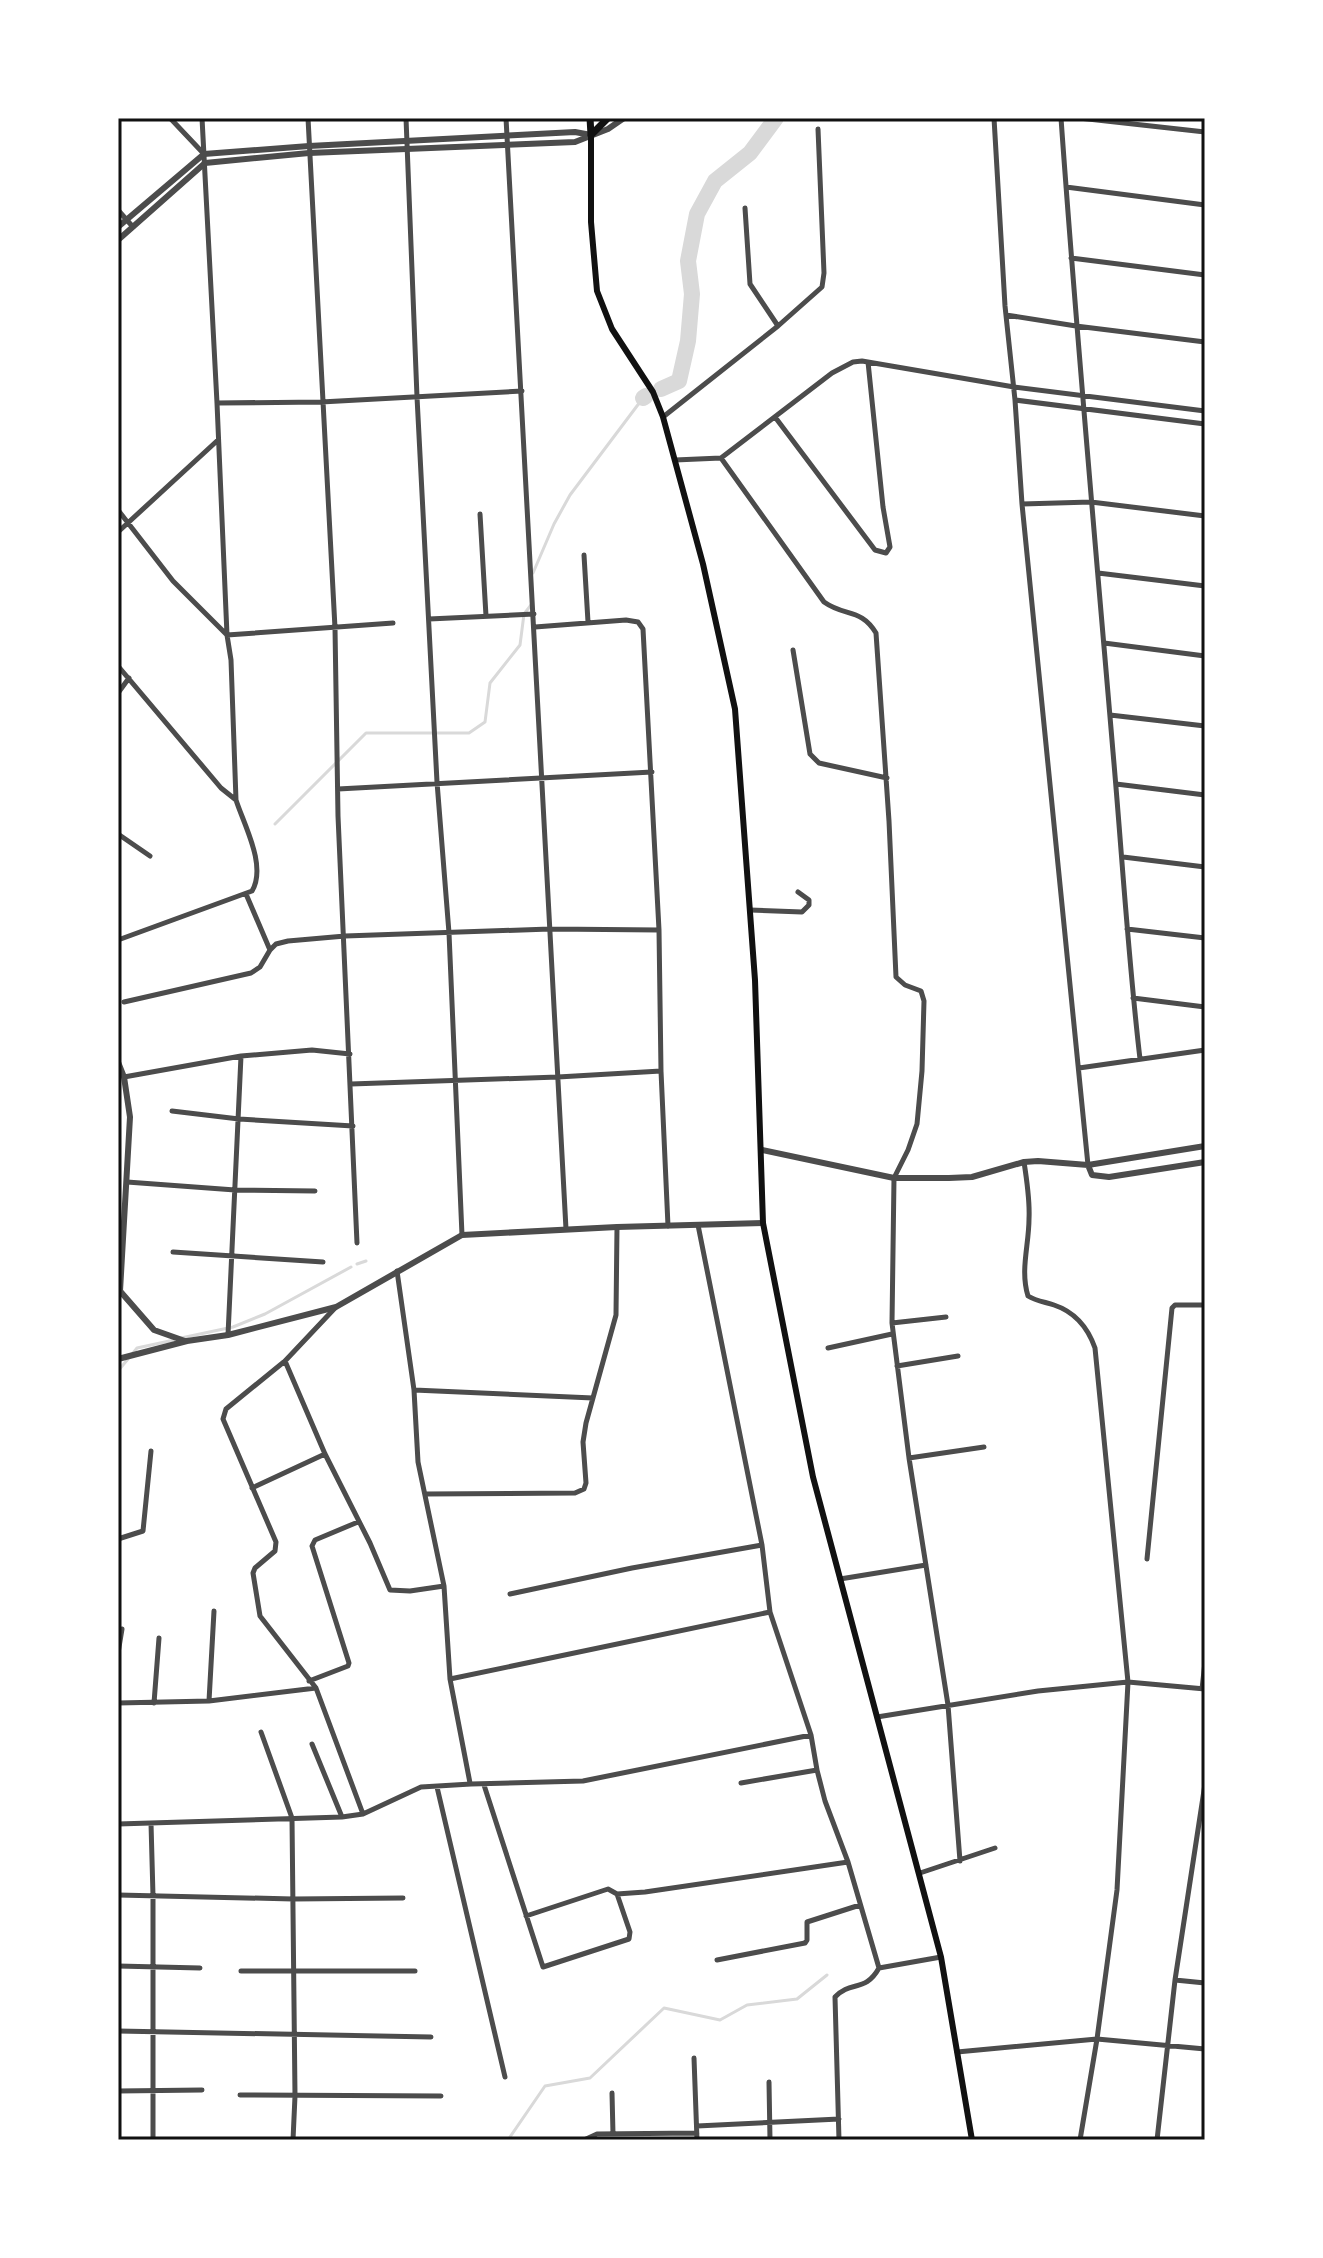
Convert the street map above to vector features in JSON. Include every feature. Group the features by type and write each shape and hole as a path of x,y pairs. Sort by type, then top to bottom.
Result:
{"main road":[{"path":"590,118 591,222 594,269 601,304 612,329 653,392 663,417 703,564 735,709 755,980 763,1223 813,1477 941,1957 972,2140"},
{"path":"591,135 608,118"}],"street":[{"path":"170,118 204,154"},
{"path":"118,940 246,894 257,883 250,838 236,800 202,118"},
{"path":"308,118 335,628 338,789 357,1243"},
{"path":"406,118 417,397 437,782 449,933 462,1235"},
{"path":"506,118 566,1229"},
{"path":"118,227 204,154 407,150 575,142 608,129 624,118"},
{"path":"994,118 1022,504 1088,1165 1092,1175 1109,1177 1205,1162"},
{"path":"1061,118 1076,326 1140,1059"},
{"path":"1079,118 1205,132"},
{"path":"663,417 822,287 818,129"},
{"path":"118,240 205,163 407,140 575,132 591,135"},
{"path":"1066,187 1205,205"},
{"path":"745,208 750,284 778,326"},
{"path":"118,210 133,227"},
{"path":"1071,258 1205,275"},
{"path":"1006,315 1205,342"},
{"path":"675,460 721,458 832,373 853,362 1014,387 1205,411"},
{"path":"775,417 875,550 886,553 890,547 868,362"},
{"path":"217,403 321,402 522,391"},
{"path":"1015,400 1205,424"},
{"path":"118,532 219,439"},
{"path":"721,458 824,602 864,617 876,633 887,778 896,977 905,985 921,991 924,1001 917,1124 894,1178 892,1334 948,1705 960,1861"},
{"path":"1022,504 1091,502 1205,516"},
{"path":"118,510 173,581 227,635 393,623"},
{"path":"480,514 486,616"},
{"path":"584,555 588,622"},
{"path":"1098,573 1205,586"},
{"path":"429,619 534,614"},
{"path":"535,627 626,620 640,623 643,629 659,930 668,1226"},
{"path":"1104,643 1205,656"},
{"path":"793,650 813,759 887,778"},
{"path":"118,666 221,788 236,800"},
{"path":"118,693 129,678"},
{"path":"1110,715 1205,726"},
{"path":"338,789 652,772"},
{"path":"1116,784 1205,795"},
{"path":"118,834 150,856"},
{"path":"1123,857 1205,867"},
{"path":"750,910 802,912 807,909 809,900 798,892"},
{"path":"246,894 270,950"},
{"path":"124,1002 251,973 260,967 276,944 288,941 550,929 659,930"},
{"path":"1127,929 1205,938"},
{"path":"1133,998 1205,1007"},
{"path":"124,1077 241,1056 312,1050 350,1054"},
{"path":"1079,1068 1205,1050"},
{"path":"228,1335 241,1056"},
{"path":"118,1062 124,1077 130,1117 119,1294 154,1330 187,1341"},
{"path":"351,1084 661,1071"},
{"path":"172,1111 239,1119 353,1126"},
{"path":"762,1150 894,1178 972,1177 1024,1162 1088,1165 1205,1146"},
{"path":"1024,1162 1029,1221 1024,1263 1028,1296 1069,1313 1085,1326 1095,1348 1128,1682 1117,1890 1080,2140"},
{"path":"127,1182 235,1190 315,1191"},
{"path":"363,1814 316,1688 260,1616 253,1573 275,1551 276,1542 223,1419 226,1409 285,1361 336,1307 462,1235 763,1223"},
{"path":"698,1225 762,1545 770,1612 811,1735 825,1801 848,1862 879,1968"},
{"path":"425,1494 581,1492 586,1483 583,1442 586,1423 616,1315 617,1227"},
{"path":"173,1252 323,1262"},
{"path":"397,1270 414,1390 417,1456 444,1586 450,1679 471,1784"},
{"path":"1147,1559 1171,1315 1175,1305 1205,1305"},
{"path":"118,1359 336,1307"},
{"path":"892,1323 946,1317"},
{"path":"828,1348 892,1334"},
{"path":"897,1366 958,1356"},
{"path":"285,1361 325,1454 390,1590 410,1591 444,1586"},
{"path":"414,1390 593,1398"},
{"path":"909,1458 984,1447"},
{"path":"118,1539 143,1531 151,1451"},
{"path":"252,1488 325,1454"},
{"path":"309,1681 349,1663 312,1546 315,1540 358,1522"},
{"path":"510,1594 762,1545"},
{"path":"840,1579 926,1565"},
{"path":"209,1701 214,1611"},
{"path":"450,1679 770,1612"},
{"path":"118,1653 122,1629"},
{"path":"154,1703 159,1638"},
{"path":"877,1717 1038,1691 1128,1682 1203,1689 1205,1662"},
{"path":"118,1703 209,1701 316,1688"},
{"path":"261,1732 292,1818 293,2140"},
{"path":"118,1824 342,1817 363,1814 417,1788 583,1781 811,1735"},
{"path":"312,1744 342,1817"},
{"path":"741,1783 817,1770"},
{"path":"1157,2140 1175,1980 1205,1784"},
{"path":"484,1785 526,1916 543,1967 629,1939 630,1936 613,1890 604,1890 526,1916"},
{"path":"437,1787 505,2077"},
{"path":"151,1823 153,2140"},
{"path":"920,1873 995,1848"},
{"path":"617,1894 848,1862"},
{"path":"118,1895 403,1898"},
{"path":"717,1960 805,1943 807,1922 860,1905"},
{"path":"839,2140 834,2003 839,1993 869,1982 879,1968 941,1957"},
{"path":"118,1966 200,1968"},
{"path":"241,1971 415,1971"},
{"path":"1175,1980 1205,1983"},
{"path":"118,2031 431,2037"},
{"path":"957,2052 1097,2039 1205,2049"},
{"path":"694,2058 697,2133"},
{"path":"769,2082 770,2140"},
{"path":"118,2091 202,2090"},
{"path":"612,2093 613,2134"},
{"path":"240,2095 441,2096"},
{"path":"584,2140 597,2134 651,2137 770,2123 839,2119"}],"waterway":[{"path":"661,389 679,381 688,341 692,294 688,261 697,214 715,181 750,153 776,118"},
{"path":"533,573 570,495 643,398"},
{"path":"275,824 366,733 469,733 485,722 490,683 520,645 524,614 531,605"},
{"path":"357,1264 366,1261"},
{"path":"181,1338 233,1327 265,1314 351,1267"},
{"path":"133,1353 137,1348 174,1340"},
{"path":"118,1371 128,1359"},
{"path":"508,2140 545,2086 590,2078 664,2008 720,2020 747,2005 797,1999 827,1975"}]}
